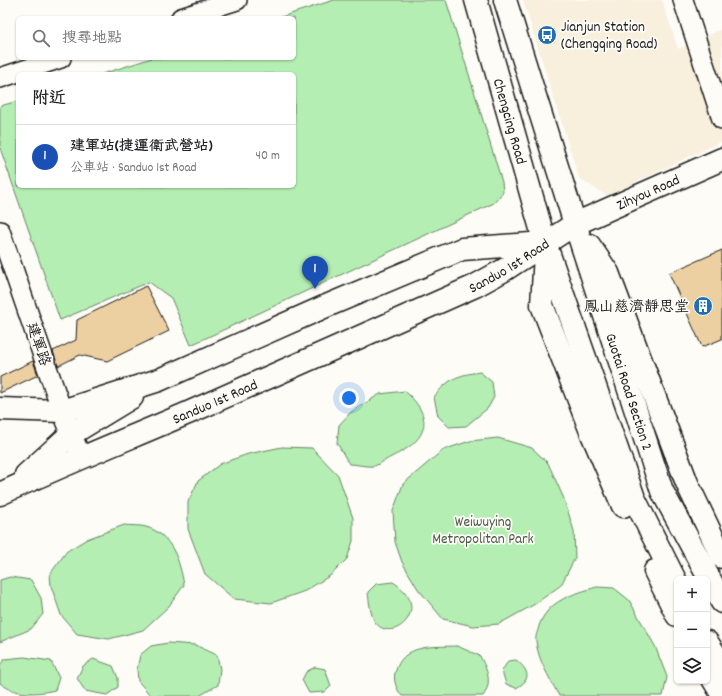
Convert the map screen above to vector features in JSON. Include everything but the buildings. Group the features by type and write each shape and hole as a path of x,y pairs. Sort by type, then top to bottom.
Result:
{"street":[{"path":"190,10 237,0"},
{"name":"Chengcing Road","path":"476,0 546,243"},
{"name":"Chengcing Road","path":"505,0 574,224"},
{"path":"683,0 722,119"},
{"path":"18,72 55,60"},
{"path":"0,78 16,73"},
{"name":"Zihyou Road","path":"546,243 574,224 722,159"},
{"name":"Guotai Road Section 2","path":"574,224 608,273 687,483 722,557"},
{"name":"Guotai Road Section 2","path":"574,224 662,491 722,602"},
{"name":"建軍路","path":"0,231 62,411 80,457"},
{"path":"546,243 542,305 592,434 624,510 675,612"},
{"name":"Sanduo 1st Road","path":"0,409 62,411 159,380 324,307 462,249 546,243"},
{"name":"Sanduo 1st Road","path":"3,492 80,457 129,438 280,373 475,286 504,270 546,243"},
{"name":"Guotai Road Section 2","path":"546,243 634,498 674,578"},
{"path":"3,492 71,434 159,380"},
{"path":"710,647 722,665"},
{"path":"710,674 722,694"}],"shaded area":[{"path":"523,0 662,0 678,49 722,29 722,141 607,196 579,178"}],"green space":[{"path":"334,0 446,0 502,182 503,192 494,203 191,345 171,298 149,282 60,320 0,148 0,106 16,102 16,188 296,188 296,72 108,72 146,60 296,60 296,16 284,16"},
{"path":"480,372 492,382 494,397 488,408 466,426 449,427 438,416 434,397 444,386 459,376"},
{"path":"405,391 415,401 421,410 424,419 420,436 405,450 374,466 349,464 337,443 339,425 351,412 380,394"},
{"name":"Weiwuying Metropolitan Park","path":"498,438 532,448 548,463 564,499 574,531 575,558 561,585 535,604 499,624 473,626 443,619 418,589 402,562 395,542 393,511 403,484 443,450 470,441"},
{"path":"282,447 312,448 338,475 353,518 353,541 347,559 331,575 305,591 271,603 234,599 205,574 188,529 188,502 198,481 220,464 248,454"},
{"path":"124,525 146,527 155,531 168,542 177,558 184,585 169,606 143,630 109,639 77,634 61,615 51,586 50,574 67,551 87,539"},
{"path":"10,577 31,580 41,598 43,614 31,629 0,642 0,580"},
{"path":"393,582 405,592 410,603 410,612 406,621 399,627 391,630 382,628 373,619 368,592 376,584"},
{"path":"597,587 614,588 629,600 655,646 667,677 663,696 559,696 544,668 537,648 536,635 539,626 548,610 562,599"},
{"path":"168,643 195,645 217,655 220,669 218,685 199,696 151,696 138,681 137,669 140,655 151,646"},
{"path":"457,646 480,656 488,676 488,686 483,696 402,696 396,685 395,673 399,663 405,656 420,649 429,647"},
{"path":"24,657 51,661 59,678 55,690 26,693 13,690 0,683 0,665 5,659"},
{"path":"93,659 113,666 118,678 118,687 107,695 85,691 77,678 83,666"},
{"path":"516,660 524,667 527,675 525,682 516,688 506,684 502,671 508,661"},
{"path":"315,667 325,669 331,686 325,692 309,693 302,680 306,672"}],"place":[{"name":"Jianjun Station (Chengqing Road)","path":"547,35"},
{"name":"建軍站(捷運衛武營站)","path":"315,289"},
{"name":"鳳山慈濟靜思堂","path":"703,306"}]}
